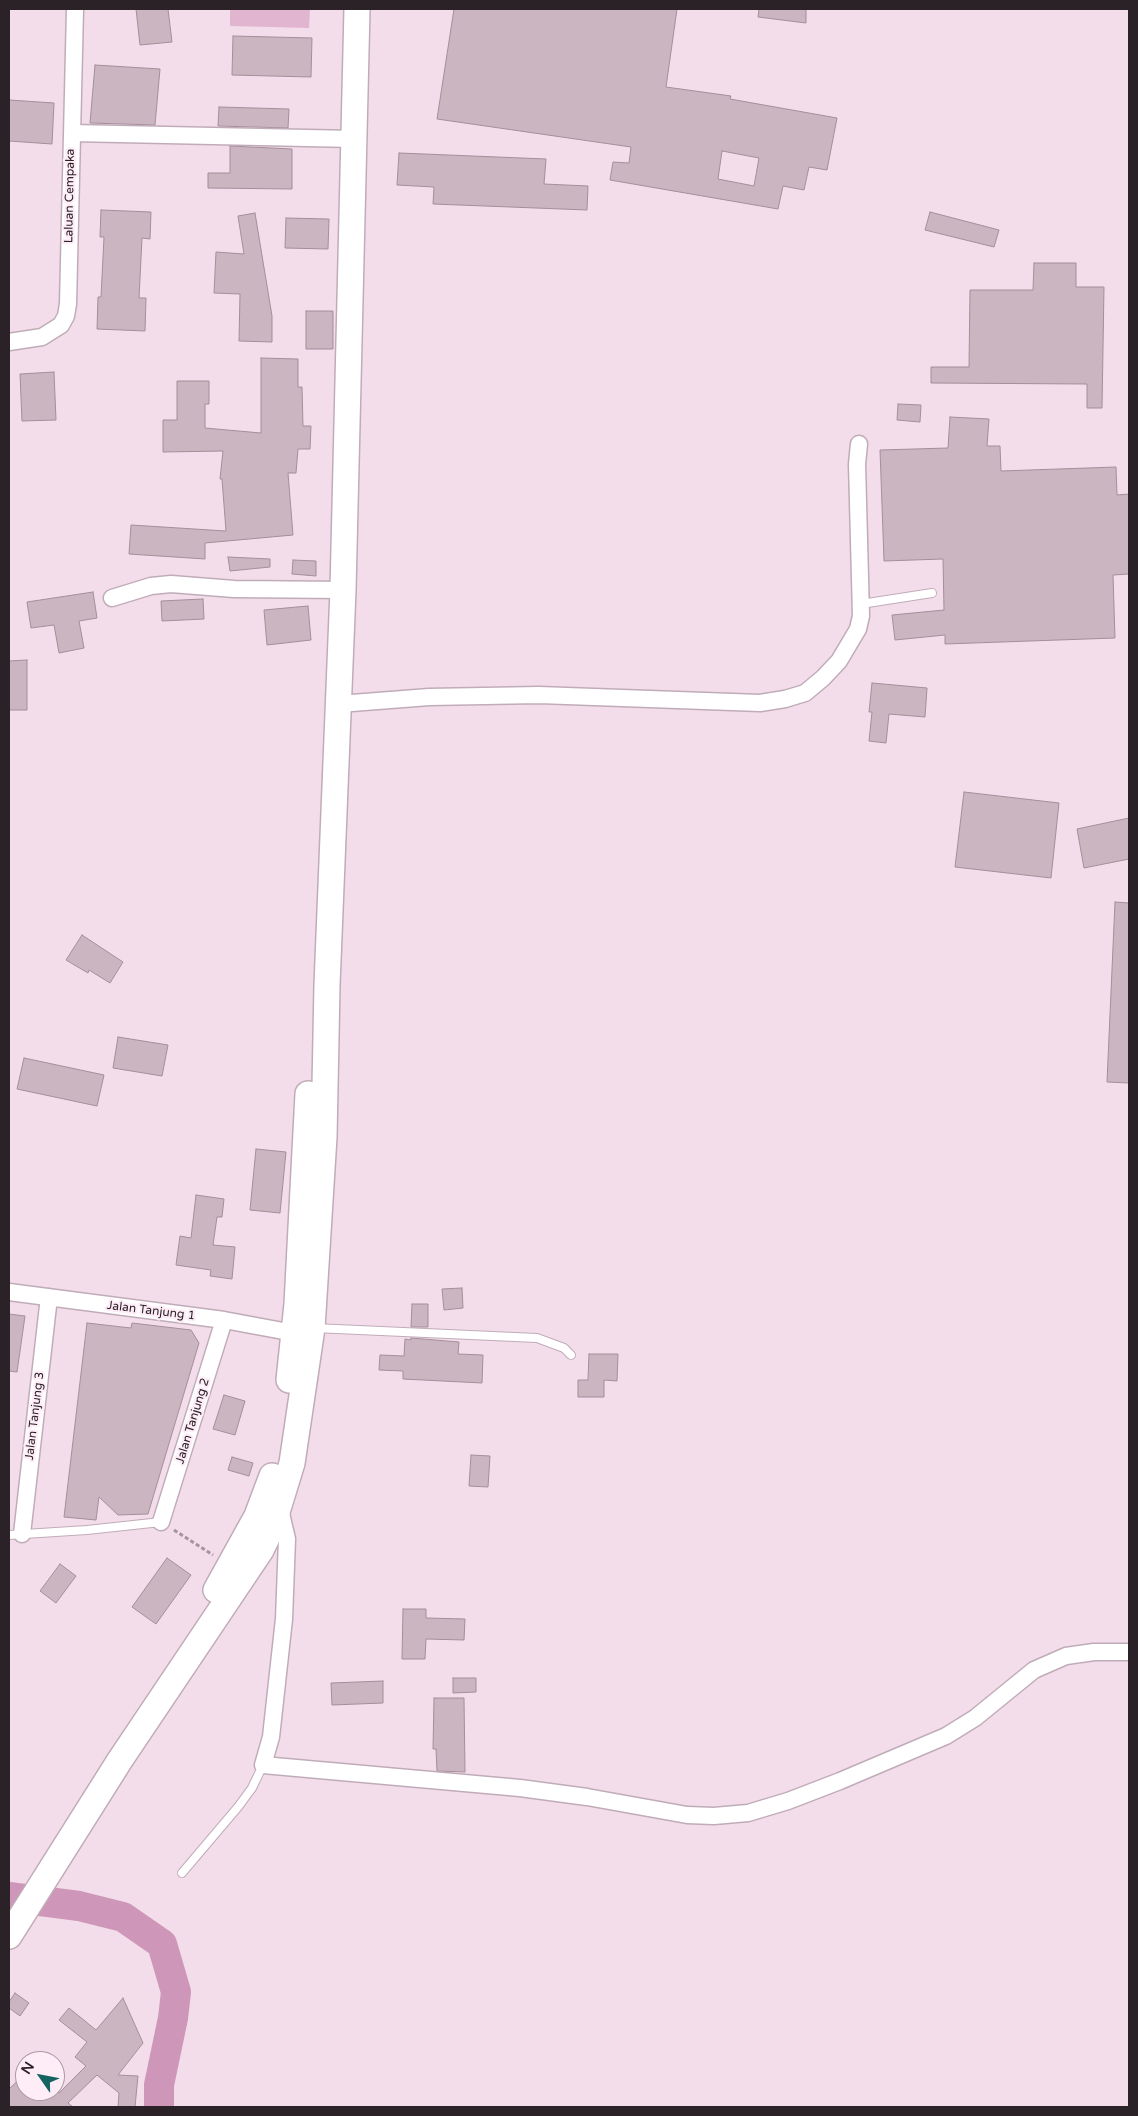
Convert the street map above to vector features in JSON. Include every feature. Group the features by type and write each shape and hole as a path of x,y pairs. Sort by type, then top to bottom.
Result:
{"main road":[{"path":"120,1760 257,1516 274,1469 305,1313 316,1275 324,1137 333,814 343,590 357,9"},
{"path":"9,1936 120,1760 261,1550 279,1507 292,1463 306,1375 299,1339 303,1330 321,902 333,814"}],"street":[{"name":"Laluan Cempaka","path":"9,342 42,337 61,325 66,316 68,304 76,9"},
{"path":"72,133 354,139"},
{"path":"339,704 429,697 539,695 760,703 785,700 805,693 839,661 858,629 861,604 857,464 859,444"},
{"path":"112,598 150,586 171,584 234,589 343,590"},
{"name":"Jalan Tanjung 1","path":"9,1292 303,1330"},
{"name":"Jalan Tanjung 3","path":"15,1534 49,1297"},
{"name":"Jalan Tanjung 2","path":"161,1522 224,1320"},
{"path":"279,1507 287,1539 284,1619 271,1737 263,1765 520,1788 587,1796 687,1815 714,1816 748,1813 788,1801 840,1781 946,1736 975,1718 1034,1670 1066,1656 1094,1652 1129,1652"}],"lane":[{"path":"861,604 932,593"},
{"path":"303,1330 537,1338 564,1348 571,1355"},
{"path":"15,1534 87,1530 161,1522"},
{"path":"182,1873 238,1807 252,1788 263,1765"}],"path":[{"path":"161,1522 230,1566"}],"shaded area":[{"path":"230,9 310,9 309,28 230,26"}],"building":[{"path":"136,9 168,9 172,42 140,45"},
{"path":"454,9 677,9 666,87 731,96 730,99 837,118 827,170 809,167 804,190 783,186 778,209 610,180 613,162 629,163 631,147 437,119","holes":["722,151 759,158 754,186 718,179"]},
{"path":"759,9 806,9 806,23 758,17"},
{"path":"233,36 312,38 311,77 232,75"},
{"path":"95,65 160,69 155,125 90,123"},
{"path":"9,100 54,103 52,144 9,141"},
{"path":"219,107 289,109 288,128 218,126"},
{"path":"230,146 292,149 292,189 208,188 208,173 230,173"},
{"path":"399,153 546,159 544,184 588,186 587,210 433,204 434,187 397,185"},
{"path":"101,210 151,212 150,239 142,238 139,298 146,298 145,331 97,329 98,297 101,297 104,237 100,237"},
{"path":"930,212 999,230 994,247 925,230"},
{"path":"255,213 272,316 272,342 239,341 240,294 214,293 216,252 244,254 238,216"},
{"path":"286,218 329,219 328,249 285,248"},
{"path":"1034,263 1076,263 1076,287 1104,287 1102,408 1087,408 1087,384 931,383 931,367 969,367 970,290 1033,290"},
{"path":"306,311 333,311 333,349 306,349"},
{"path":"261,358 298,359 298,387 302,387 303,426 311,426 310,449 298,449 296,473 288,473 293,535 205,543 205,559 129,554 131,525 226,531 222,479 220,479 223,451 163,452 163,420 177,420 177,381 209,381 209,404 205,404 205,428 261,433"},
{"path":"54,372 56,420 22,421 20,374"},
{"path":"898,404 921,405 920,422 897,420"},
{"path":"950,417 989,419 987,446 1000,446 1001,471 1116,467 1117,495 1129,494 1129,574 1113,575 1115,638 945,644 945,635 895,640 892,615 944,610 943,559 884,561 880,450 948,448"},
{"path":"228,557 270,559 270,567 230,571"},
{"path":"293,560 316,561 316,576 292,574"},
{"path":"93,592 97,618 79,621 84,648 59,653 54,625 31,628 27,602"},
{"path":"203,599 204,619 162,621 161,601"},
{"path":"308,606 311,640 267,645 264,610"},
{"path":"27,660 27,710 9,710 9,661"},
{"path":"872,683 927,688 925,717 889,714 886,743 869,741"},
{"path":"964,792 1059,803 1051,878 955,867"},
{"path":"1129,818 1129,859 1084,868 1077,829"},
{"path":"1115,902 1129,903 1129,1083 1107,1082"},
{"path":"82,935 123,962 110,983 89,970 88,973 66,960"},
{"path":"118,1037 168,1045 162,1076 113,1068"},
{"path":"24,1058 104,1075 97,1106 17,1089"},
{"path":"256,1149 286,1152 280,1213 250,1210"},
{"path":"196,1195 224,1199 222,1217 217,1217 213,1245 235,1247 232,1279 210,1276 211,1270 176,1265 180,1236 191,1238"},
{"path":"462,1288 463,1308 444,1310 442,1289"},
{"path":"412,1304 428,1304 428,1327 411,1327"},
{"path":"9,1314 25,1316 17,1372 9,1371"},
{"path":"87,1323 131,1328 132,1323 191,1330 199,1343 148,1514 118,1515 99,1497 96,1520 64,1517"},
{"path":"411,1338 459,1342 458,1354 483,1355 482,1383 403,1379 403,1371 379,1370 380,1355 404,1356 405,1339 411,1340"},
{"path":"589,1354 618,1354 617,1381 604,1380 604,1397 578,1397 578,1380 588,1380"},
{"path":"224,1395 245,1401 235,1435 213,1429"},
{"path":"471,1455 490,1456 488,1487 469,1486"},
{"path":"232,1457 253,1463 249,1476 228,1470"},
{"path":"167,1558 191,1575 156,1624 132,1607"},
{"path":"60,1564 76,1576 56,1603 40,1591"},
{"path":"403,1609 426,1609 426,1618 465,1619 464,1640 426,1639 425,1659 402,1659"},
{"path":"453,1678 476,1678 476,1692 453,1693"},
{"path":"383,1681 383,1703 332,1705 331,1683"},
{"path":"434,1698 464,1698 465,1772 437,1771 436,1749 433,1749"},
{"path":"15,1993 29,2003 20,2016 9,2008 9,2002"},
{"path":"123,1998 143,2043 118,2075 138,2076 135,2107 118,2107 119,2093 97,2075 68,2103 73,2107 9,2107 9,2089 15,2083 15,2101 65,2101 65,2087 86,2066 75,2057 87,2042 59,2020 69,2008 96,2030"}],"waterway":[{"path":"9,1897 79,1906 123,1917 162,1944 176,1992 173,2018 159,2085 159,2107"}]}
